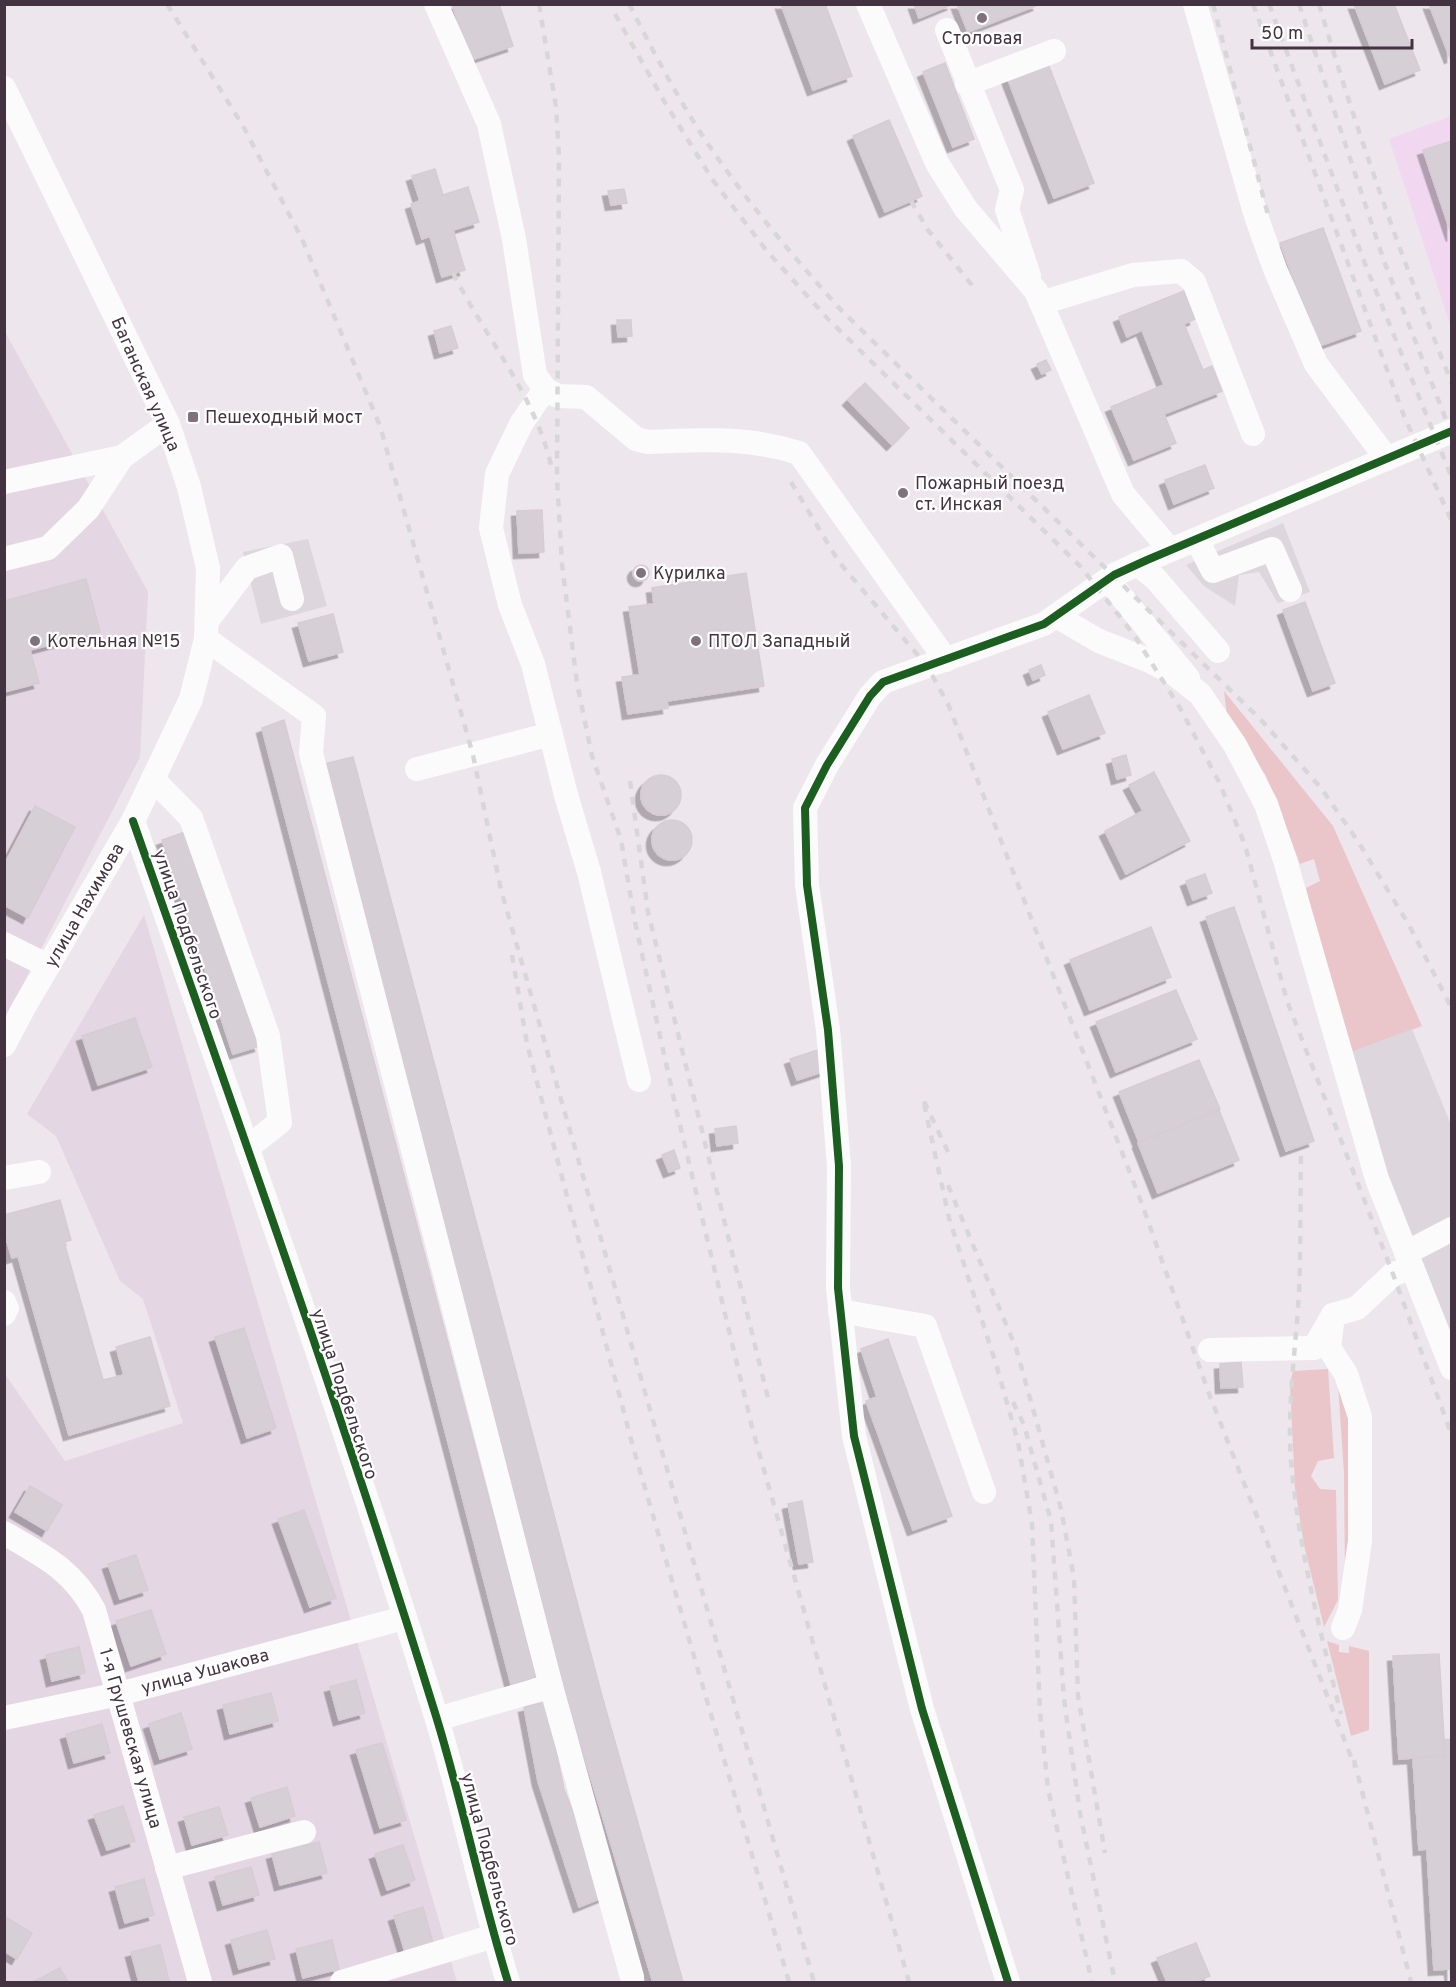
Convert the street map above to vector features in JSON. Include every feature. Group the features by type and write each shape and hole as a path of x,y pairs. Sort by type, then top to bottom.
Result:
{"street":[{"path":"436,4 489,124 514,239 535,375 545,389 558,396 586,397 636,439 648,442 728,439 778,447 799,453 946,660"},
{"path":"868,4 938,163 966,209 1037,295"},
{"path":"1195,4 1256,216 1275,269 1316,364 1387,459"},
{"path":"947,30 1012,190 1007,209 1037,295 1124,494 1170,550"},
{"path":"968,84 1053,51"},
{"name":"Баганская улица","path":"4,88 168,424 189,487 208,568 207,630 191,699"},
{"path":"1037,295 1134,275 1180,270 1194,282 1253,434"},
{"path":"545,389 521,424 497,474 491,528 510,605 533,664 589,872 639,1080"},
{"path":"4,559 48,548 88,509 122,457 168,424"},
{"path":"1008,1983 913,1674 854,1436 838,1288 839,1166 828,1030 807,885 805,808 827,765 870,696 883,682 1044,624 1108,580 1137,564 1452,431"},
{"path":"4,482 122,457"},
{"path":"1197,540 1213,571 1272,549 1290,590"},
{"path":"292,599 282,556 247,568 207,630 314,716 311,753 551,1686 632,1977"},
{"path":"1137,564 1155,578 1218,651"},
{"path":"1108,580 1200,694 1235,745 1266,804 1285,860 1372,1161 1452,1368"},
{"path":"1056,616 1099,641 1158,665 1200,694"},
{"name":"улица Нахимова","path":"4,1045 133,821 191,699"},
{"path":"417,769 551,734"},
{"path":"153,779 191,818 268,1036 280,1122 248,1148"},
{"name":"улица Подбельского","path":"133,821 248,1148 437,1719 508,1983"},
{"path":"4,944 48,966"},
{"path":"4,1178 39,1172"},
{"path":"1210,1350 1314,1348 1333,1315 1357,1308 1393,1274 1452,1229"},
{"path":"4,1302 8,1308 4,1314"},
{"path":"840,1311 925,1326 984,1492"},
{"path":"1333,1315 1329,1348 1346,1374 1360,1417 1360,1541 1350,1610 1342,1628"},
{"name":"1-я Грушевская улица","path":"4,1533 62,1567 82,1587 94,1610 200,1983"},
{"name":"улица Ушакова","path":"4,1718 119,1694 404,1618"},
{"path":"437,1719 551,1686"},
{"path":"167,1868 304,1832"},
{"path":"342,1983 494,1936"}],"shaded area":[{"path":"1451,116 1451,327 1389,139"},
{"path":"4,330 148,592 140,757 5,1019"},
{"path":"1283,523 1310,592 1278,603 1259,572 1239,575 1235,606 1204,586 1186,565"},
{"path":"308,539 327,606 261,624 243,552"},
{"path":"1224,691 1333,826 1422,1026 1346,1054 1306,888 1320,881 1314,859 1300,864 1266,776 1227,716"},
{"path":"144,915 457,1982 5,1982 5,1374 65,1461 183,1423 143,1299 120,1281 56,1136 27,1114"},
{"path":"1412,1029 1451,1125 1451,1345 1409,1241 1346,1054"},
{"path":"1328,1369 1334,1458 1318,1461 1311,1476 1320,1489 1336,1490 1338,1600 1324,1627 1304,1545 1295,1488 1290,1384 1293,1371"},
{"path":"1337,1370 1356,1415 1355,1513 1345,1583 1344,1473"},
{"path":"1327,1641 1339,1645 1339,1652 1349,1653 1349,1646 1369,1651 1369,1730 1351,1736"}],"building":[{"path":"452,4 499,4 513,46 471,60"},
{"path":"781,4 825,4 852,76 813,90"},
{"name":"Столовая","path":"914,4 953,4 919,18"},
{"name":"Столовая","path":"957,4 1038,4 1038,5 968,32"},
{"path":"1354,4 1394,4 1420,70 1385,84"},
{"path":"1429,4 1452,4 1452,57 1450,58"},
{"path":"1047,61 1094,183 1054,198 1007,77"},
{"path":"945,63 974,139 953,147 923,72"},
{"path":"889,120 922,196 885,212 853,136"},
{"path":"1452,141 1452,236 1423,150"},
{"path":"435,169 443,195 468,187 479,222 453,230 465,270 442,277 430,236 422,239 411,204 420,201 412,176"},
{"path":"624,189 627,203 611,205 608,191"},
{"path":"1323,228 1361,331 1319,346 1280,243"},
{"path":"1184,291 1195,319 1184,324 1203,370 1212,366 1222,391 1164,414 1176,443 1134,460 1111,407 1164,385 1142,330 1127,337 1119,317"},
{"path":"617,320 631,320 632,336 618,337"},
{"path":"451,326 458,348 440,353 434,331"},
{"path":"1046,360 1051,370 1042,374 1037,364"},
{"path":"865,383 909,428 892,445 848,400"},
{"path":"1205,465 1214,488 1174,504 1165,480"},
{"path":"542,510 544,552 519,553 517,511"},
{"name":"Курилка","path":"641,565 649,573 641,581 633,573"},
{"name":"ПТОЛ Западный","path":"746,573 764,686 667,701 668,708 628,714 622,677 640,675 629,607 654,604 652,588"},
{"name":"Котельная №15","path":"86,579 100,632 30,650 39,683 4,692 4,601"},
{"path":"1305,602 1335,683 1313,691 1283,610"},
{"path":"333,614 343,652 309,661 298,623"},
{"path":"1041,665 1045,675 1033,680 1029,670"},
{"path":"1089,695 1105,733 1063,749 1048,712"},
{"path":"284,720 536,1677 511,1684 262,728"},
{"path":"1126,755 1131,775 1117,779 1112,759"},
{"path":"353,757 602,1696 683,1982 653,1982 569,1706 324,764"},
{"path":"1154,772 1190,841 1126,874 1105,831 1143,811 1129,785"},
{"path":"661,775 669,776 675,781 680,787 680,803 675,809 669,814 661,815 653,814 647,809 642,803 641,795 642,787 647,781 653,776"},
{"path":"35,806 75,827 28,918 4,905 4,865"},
{"path":"672,820 680,821 686,826 691,832 691,848 686,854 680,859 672,860 664,859 658,854 653,848 652,840 653,832 658,826 664,821"},
{"path":"188,831 260,1046 233,1054 162,840"},
{"path":"1205,874 1212,893 1193,900 1186,881"},
{"path":"1234,907 1314,1141 1286,1151 1206,917"},
{"path":"1151,927 1171,977 1090,1010 1070,960"},
{"path":"1176,990 1197,1039 1116,1072 1096,1022"},
{"path":"135,1018 152,1067 98,1085 82,1036"},
{"path":"821,1049 828,1070 797,1080 790,1059"},
{"path":"1199,1060 1220,1109 1139,1142 1119,1092"},
{"path":"1219,1110 1239,1160 1158,1193 1138,1143"},
{"path":"736,1126 738,1143 717,1146 715,1129"},
{"path":"674,1150 680,1168 669,1172 662,1155"},
{"path":"60,1200 71,1240 64,1242 103,1380 124,1375 116,1347 150,1337 170,1406 69,1435 18,1256 12,1258 4,1231 4,1215"},
{"path":"244,1328 276,1428 247,1438 215,1337"},
{"path":"888,1339 952,1516 913,1530 866,1401 877,1397 861,1349"},
{"path":"1241,1362 1243,1387 1221,1388 1220,1364"},
{"path":"30,1486 62,1505 47,1531 15,1512"},
{"path":"802,1501 813,1562 799,1564 788,1504"},
{"path":"304,1510 336,1598 310,1607 278,1519"},
{"path":"136,1555 148,1590 120,1599 108,1564"},
{"path":"151,1610 166,1654 131,1666 116,1621"},
{"path":"79,1647 85,1673 52,1681 46,1655"},
{"path":"1439,1654 1445,1756 1399,1759 1393,1656"},
{"path":"356,1680 365,1713 339,1720 330,1687"},
{"path":"271,1693 278,1721 230,1734 223,1705"},
{"path":"546,1702 564,1789 606,1896 579,1907 538,1781 524,1707"},
{"path":"181,1713 192,1749 160,1759 149,1724"},
{"path":"102,1724 110,1753 74,1763 66,1734"},
{"path":"1452,1739 1451,1980 1450,1969 1434,1970 1427,1849 1419,1850 1413,1758 1445,1756 1444,1740"},
{"path":"382,1743 406,1820 380,1828 356,1750"},
{"path":"287,1787 295,1816 260,1827 251,1798"},
{"path":"123,1806 135,1841 107,1850 94,1815"},
{"path":"219,1807 228,1835 192,1845 184,1817"},
{"path":"319,1842 327,1873 280,1885 272,1854"},
{"path":"403,1845 415,1880 387,1890 375,1854"},
{"path":"251,1867 259,1895 223,1905 215,1877"},
{"path":"144,1879 154,1915 125,1923 115,1887"},
{"path":"423,1907 433,1943 405,1952 394,1916"},
{"path":"4,1916 32,1933 17,1959 4,1951"},
{"path":"267,1930 275,1959 239,1969 231,1940"},
{"path":"332,1940 339,1969 303,1978 296,1949"},
{"path":"1196,1943 1210,1976 1194,1982 1167,1982 1157,1958"},
{"path":"160,1945 169,1981 139,1982 131,1952"},
{"path":"60,1968 68,1982 33,1982"}],"railway":[{"path":"167,4 243,126 302,239 380,426 473,755 501,890 814,1982"},
{"path":"539,4 556,107 559,157 557,479 562,564 577,683 592,756 621,840 635,922 675,1104 753,1431 909,1982"},
{"path":"629,4 675,90 713,152 768,225 841,310 1262,721 1321,788 1359,843 1409,925 1452,1009"},
{"path":"1213,4 1268,215"},
{"path":"1253,4 1404,416 1452,522"},
{"path":"1269,4 1367,269 1452,478"},
{"path":"1299,4 1384,261 1452,435"},
{"path":"1319,4 1381,196 1452,384"},
{"path":"615,14 664,101 712,179 766,250 828,319 1081,567 1134,635 1180,708 1219,782 1245,845 1287,1001 1393,1274 1452,1436"},
{"path":"911,201 928,230 975,289"},
{"path":"453,273 523,393 545,443 552,470"},
{"path":"791,482 839,562 927,666 948,704 1142,1204 1208,1391 1355,1767"},
{"path":"630,781 648,912 768,1398"},
{"path":"512,955 527,1044 633,1447 789,1982"},
{"path":"948,1152 923,1099 949,1218 996,1364 1018,1442 1032,1524 1040,1712 1048,1789 1092,1982"},
{"path":"1301,1156 1300,1275 1291,1397 1291,1460 1304,1556 1341,1714"},
{"path":"948,1185 1016,1348 1061,1509 1074,1578 1078,1696 1105,1853"},
{"path":"1013,1402 1024,1425 1051,1521 1064,1699 1080,1813 1115,1982"},
{"path":"1354,1760 1411,1982"}],"cycle path":[{"path":"1008,1982 922,1709 854,1436 838,1288 839,1166 828,1030 807,885 805,808 827,765 870,696 883,682 1044,624 1114,575 1452,431"},
{"path":"133,821 289,1267 401,1603 446,1749 508,1982"}],"place":[{"name":"Столовая","path":"982,18"},
{"name":"Пешеходный мост","path":"193,417"},
{"name":"Пожарный поезд ст. Инская","path":"903,493"},
{"name":"Курилка","path":"641,573"},
{"name":"Котельная №15","path":"35,641"},
{"name":"ПТОЛ Западный","path":"696,641"}]}
